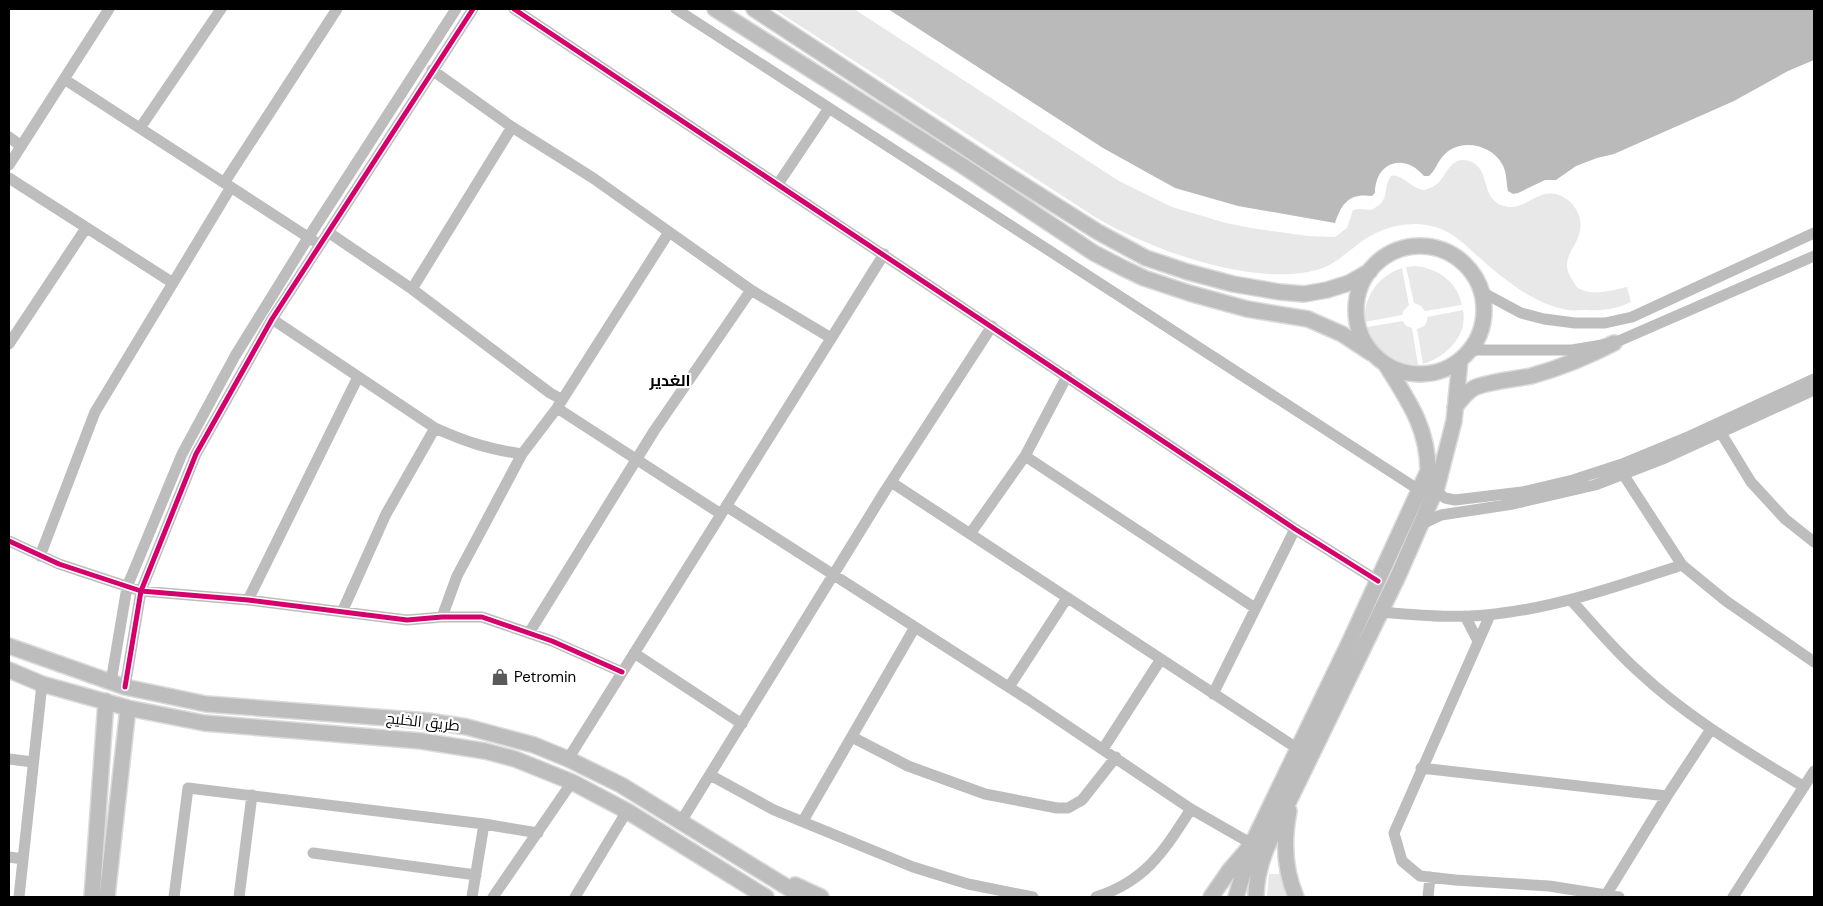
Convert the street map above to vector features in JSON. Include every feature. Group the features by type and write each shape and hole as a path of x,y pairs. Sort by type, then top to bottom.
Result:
{"main road":[{"path":"715,9 963,166 1094,253 1122,268 1189,294 1246,309 1308,319 1342,334 1386,365 1403,373 1421,375 1440,372 1465,356 1480,334 1485,313 1482,292 1472,272 1457,257 1437,248 1416,246 1395,251 1376,263 1363,280 1356,300 1356,319 1361,337 1371,353"},
{"path":"754,9 998,169 1098,232 1146,258 1233,284 1304,294 1327,290 1349,283 1370,272"},
{"path":"1455,407 1465,394 1474,388 1556,368 1614,343"},
{"path":"1256,897 1257,876 1261,862 1381,612 1436,491 1449,445 1465,356"},
{"path":"1236,897 1252,844 1378,581 1428,471 1428,454 1421,427 1412,406 1386,365"},
{"name":"طريق الخليج","path":"9,646 118,684 206,704 428,721 467,727 534,745 568,758 621,786 803,897"},
{"name":"طريق الخليج","path":"9,670 42,684 128,708 204,722 453,745 515,759 572,782 627,811 766,897"},
{"path":"92,897 106,701"},
{"path":"108,897 128,708"},
{"path":"1293,793 1284,842 1289,882 1296,897"},
{"path":"1211,897 1229,870 1252,844"},
{"path":"751,864 821,897"}],"street":[{"path":"9,165 109,9"},
{"path":"140,128 221,9"},
{"path":"40,556 95,412 173,283 228,185 337,9"},
{"path":"118,684 127,587 182,454 235,356 308,238 456,9"},
{"path":"118,684 141,591 196,454 272,319 473,9"},
{"path":"514,9 1295,528 1378,581"},
{"path":"676,9 1419,490"},
{"path":"432,70 512,127 593,178 751,290 831,338"},
{"path":"64,79 320,245"},
{"path":"778,184 829,108"},
{"path":"412,289 512,127"},
{"path":"9,138 21,146"},
{"path":"9,178 173,283"},
{"path":"9,344 86,228"},
{"path":"328,232 412,289 542,387 559,404 637,459 834,574 1009,687 1191,809 1252,844"},
{"path":"442,617 457,576 522,454 559,404 669,232"},
{"path":"1482,292 1521,312 1544,319 1575,323 1605,323 1632,317 1814,233"},
{"path":"568,758 884,254"},
{"path":"1465,356 1572,350 1614,343 1814,256"},
{"path":"529,633 654,430 751,290"},
{"path":"272,319 435,428 463,441 489,449 522,454"},
{"path":"680,822 891,482 992,326"},
{"path":"248,600 358,376"},
{"path":"970,534 1025,456 1067,376"},
{"path":"1420,525 1441,515 1513,504 1595,485 1666,458 1812,388"},
{"path":"1436,491 1445,498 1455,500 1522,492 1573,480 1622,464 1812,388"},
{"path":"342,612 386,514 435,428"},
{"path":"1720,433 1751,482 1785,519 1814,542"},
{"path":"1025,456 1255,608"},
{"path":"1623,474 1682,566 1726,601 1814,662"},
{"path":"891,482 1298,749"},
{"path":"1213,694 1295,528"},
{"path":"9,541 59,564 141,591 248,600 407,620 442,617 482,617 552,641 622,672"},
{"path":"1381,612 1448,617 1490,614 1571,600 1682,566"},
{"path":"1009,687 1067,598"},
{"path":"1571,600 1638,672 1711,729 1804,787"},
{"path":"1490,614 1394,833 1402,861 1420,876 1549,886 1619,897"},
{"path":"1465,616 1478,641"},
{"path":"803,821 916,627"},
{"path":"634,654 742,724"},
{"path":"1103,749 1161,659"},
{"path":"19,897 42,684"},
{"path":"1606,895 1711,729"},
{"path":"852,737 908,766 985,794 1057,808 1068,808 1082,800 1116,758"},
{"path":"9,759 34,762"},
{"path":"1422,768 1667,796"},
{"path":"1733,897 1814,771"},
{"path":"710,775 774,810 913,867 968,884 1033,897"},
{"path":"493,897 572,782"},
{"path":"174,897 188,788 538,832"},
{"path":"238,897 252,796"},
{"path":"1096,897 1112,892 1130,882 1150,866 1170,841 1191,809"},
{"path":"575,897 627,811"},
{"path":"472,897 484,824"},
{"path":"313,853 476,874"},
{"path":"9,857 23,859"},
{"path":"1428,897 1430,877"}],"shaded area":[{"path":"774,9 854,9 1119,181 1172,207 1226,223 1308,236 1335,237 1347,228 1353,210 1371,210 1382,203 1391,176 1398,177 1414,187 1424,190 1438,183 1455,162 1469,161 1481,170 1491,197 1504,206 1520,205 1550,193 1568,200 1578,212 1581,227 1577,241 1568,257 1567,265 1569,274 1576,286 1590,292 1609,291 1627,287 1631,302 1609,309 1598,310 1568,310 1544,303 1510,283 1454,236 1442,229 1425,225 1404,225 1384,230 1365,239 1328,266 1297,273 1269,274 1238,270 1206,263 1175,253 1118,230 1095,217"},
{"path":"888,9 1814,9 1814,60 1788,71 1734,101 1614,154 1576,166 1556,180 1545,180 1518,193 1513,194 1508,191 1505,170 1497,157 1484,148 1476,146 1459,146 1452,149 1443,156 1429,176 1424,176 1408,164 1392,164 1380,174 1376,182 1375,193 1372,196 1358,196 1348,201 1340,210 1335,223 1238,206 1175,188 1103,148"},
{"path":"1416,266 1439,273 1451,283 1456,289 1462,305 1425,311 1421,306 1414,303 1406,267"},
{"path":"1402,268 1409,305 1402,315 1365,322 1367,304 1374,289 1386,276"},
{"path":"1463,310 1464,320 1462,329 1453,344 1447,351 1423,364 1417,329 1425,325 1427,317"},
{"path":"1403,321 1406,326 1412,328 1418,365 1400,362 1386,354 1374,342 1367,327"},
{"path":"1269,874 1281,874 1287,897 1267,897"}],"cycle path":[{"path":"125,687 141,591 196,454 272,319 473,9"},
{"path":"514,9 1295,529 1378,581"},
{"path":"9,541 59,564 141,591 248,600 407,620 442,617 482,617 552,641 622,672"}],"place":[{"name":"Petromin","path":"500,677"}],"district":[{"name":"الغدير","path":"670,380"}]}
